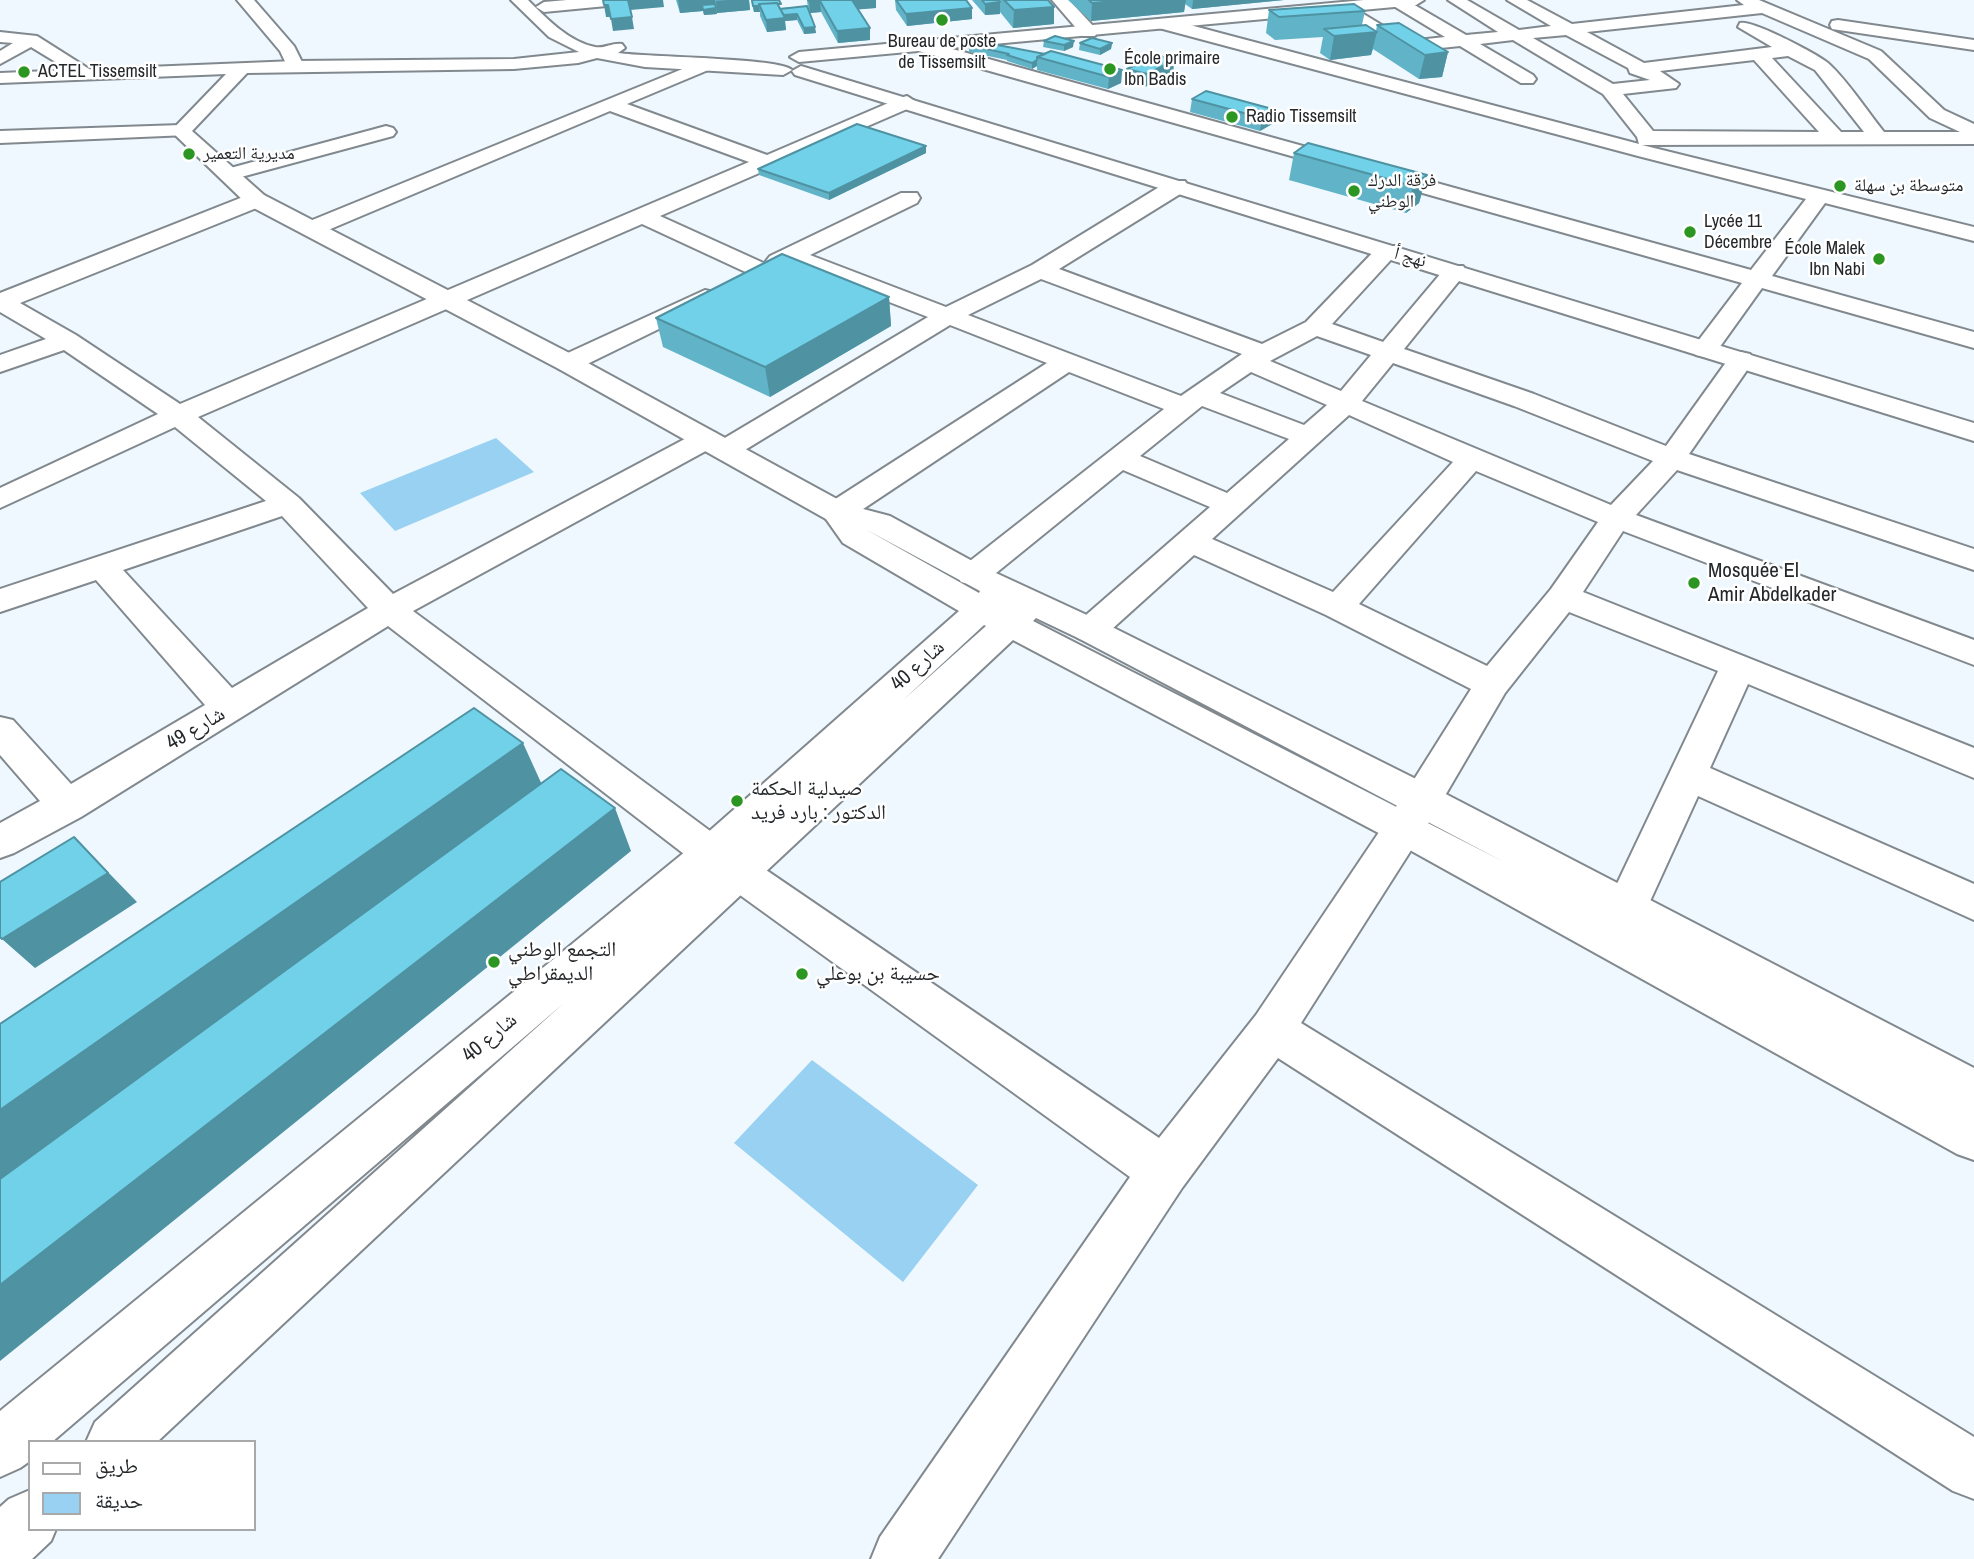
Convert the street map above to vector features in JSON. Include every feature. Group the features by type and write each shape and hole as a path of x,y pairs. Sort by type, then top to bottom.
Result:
{"street":[{"path":"245,0 288,50 295,66"},
{"path":"519,0 553,32 598,54 639,60 813,67 893,48 1165,24 1340,13 1372,27 1435,66"},
{"path":"541,3 617,0"},
{"path":"1060,0 1089,32"},
{"path":"1220,39 1241,31 1416,0"},
{"path":"1456,0 1610,90 1646,145"},
{"path":"1515,0 1670,84 1610,90"},
{"path":"1686,0 1795,50 1821,66 1879,138"},
{"path":"1404,47 1667,19 1716,13 1753,3 1788,1"},
{"path":"1398,2 1527,79"},
{"path":"1633,2 1704,38 1751,56 1836,138"},
{"path":"541,3 576,32 616,48 669,55 813,67 893,48"},
{"path":"1753,3 1879,58 1937,114 1974,131"},
{"path":"1586,7 1642,37"},
{"path":"1372,27 1561,9"},
{"path":"1797,22 1974,45"},
{"path":"1165,24 1220,39 1460,92 1819,196 1969,232 1974,210"},
{"path":"0,37 31,40 89,74"},
{"path":"0,59 31,40"},
{"path":"921,46 1974,340"},
{"path":"0,78 295,66 514,64 556,61 616,48"},
{"path":"1667,50 1691,62"},
{"path":"1585,75 1795,50"},
{"path":"1492,58 1546,52"},
{"path":"1879,58 1902,57"},
{"path":"1944,59 1974,62"},
{"path":"313,228 707,64"},
{"name":"نهج أ","path":"813,67 906,102 1974,432"},
{"path":"181,131 243,68"},
{"path":"0,499 178,415 906,102"},
{"path":"609,104 767,162"},
{"path":"1937,114 1972,109"},
{"path":"1626,111 1654,112"},
{"path":"1789,116 1816,117"},
{"path":"0,137 181,131 256,200 568,363 837,512 879,523 1000,600 1413,814 1626,909 1974,1091"},
{"path":"230,174 386,132"},
{"path":"1646,145 1836,138 1974,138"},
{"name":"شارع 49","path":"0,842 67,806 230,709 389,610 715,444 950,315 1040,270 1177,187"},
{"path":"902,1559 1164,1171 1272,1029 1413,814 1492,684 1563,597 1616,518 1672,458 1757,278 1819,196"},
{"path":"568,363 909,198"},
{"path":"0,302 256,200"},
{"path":"642,216 760,270"},
{"name":"شارع 40","path":"117,1440 1000,600 1120,458 1192,401 1256,357 1315,327 1387,251"},
{"path":"790,255 1068,361 1308,436"},
{"path":"1040,270 1256,357 1345,404 1471,459 1616,518 1974,653"},
{"path":"1090,630 1345,404 1455,271"},
{"path":"0,302 66,340 178,415 288,504 389,610 503,719 581,782 725,863 1164,1171"},
{"path":"1315,327 1524,400 1672,458 1974,560"},
{"path":"0,364 66,340"},
{"path":"837,512 1068,361"},
{"path":"1120,458 1230,505"},
{"path":"1338,607 1471,459"},
{"path":"0,601 288,504"},
{"path":"1189,541 1338,607 1492,684"},
{"path":"103,568 230,709"},
{"path":"1563,597 1973,761"},
{"path":"1000,600 1090,630 1974,1137"},
{"path":"1626,909 1738,666"},
{"path":"0,730 67,806"},
{"path":"1688,775 1974,903"},
{"name":"شارع 40","path":"0,1448 725,863"},
{"path":"1272,1029 1974,1470"},
{"path":"0,1547 28,1522"}],"green space":[{"path":"496,438 534,472 395,531 360,493"},
{"path":"812,1060 978,1185 903,1282 734,1143"}],"building":[{"path":"603,0 628,0 632,17 611,19 608,5 604,5"},
{"path":"752,0 779,0 781,4 753,6"},
{"path":"808,0 852,0 870,28 837,31 820,1"},
{"path":"896,0 966,0 972,8 906,14"},
{"path":"982,0 998,0 1000,2 985,4"},
{"path":"1004,0 1048,0 1054,7 1014,10"},
{"path":"1089,0 1127,0 1092,3"},
{"path":"777,3 785,18 766,20 759,4"},
{"path":"715,4 716,8 703,10 702,5"},
{"path":"1354,4 1365,11 1279,17 1269,10"},
{"path":"807,6 815,27 804,28 797,14 784,15 780,9"},
{"path":"1399,23 1448,52 1425,55 1377,25"},
{"path":"1366,25 1377,32 1334,36 1324,29"},
{"path":"1055,36 1074,41 1064,45 1044,41"},
{"path":"1092,38 1112,43 1100,49 1080,43"},
{"path":"987,43 1045,54 1032,63 1007,55 1009,54 969,45"},
{"path":"1051,51 1122,70 1109,77 1037,57"},
{"path":"1156,55 1175,60 1147,74 1127,69"},
{"path":"1206,91 1276,110 1262,118 1192,99"},
{"path":"857,124 926,146 829,193 758,169"},
{"path":"1308,143 1427,175 1413,186 1294,153"},
{"path":"782,254 889,297 765,367 656,318"},
{"path":"474,708 523,743 0,1110 0,1024"},
{"path":"561,769 615,808 0,1285 0,1179"},
{"path":"74,837 108,873 2,939 0,882"}],"place":[{"name":"Bureau de poste de Tissemsilt","path":"942,20"},
{"name":"École primaire Ibn Badis","path":"1110,69"},
{"name":"ACTEL Tissemsilt","path":"24,72"},
{"name":"Radio Tissemsilt","path":"1232,117"},
{"name":"مديرية التعمير","path":"189,154"},
{"name":"متوسطة بن سهلة","path":"1840,186"},
{"name":"فرقة الدرك الوطني","path":"1354,191"},
{"name":"Lycée 11 Décembre","path":"1690,232"},
{"name":"École Malek Ibn Nabi","path":"1879,259"},
{"name":"Mosquée El Amir Abdelkader","path":"1694,583"},
{"name":"صيدلية الحكمة الدكتور : بارد فريد","path":"737,801"},
{"name":"التجمع الوطني الديمقراطي","path":"494,962"},
{"name":"حسيبة بن بوعلي","path":"802,974"}]}
